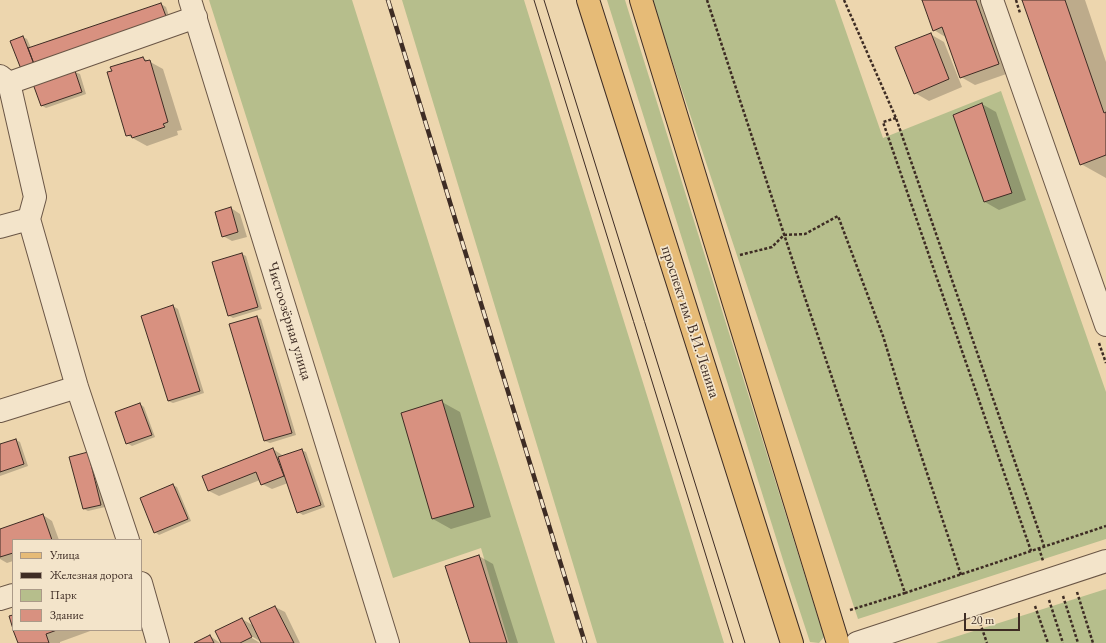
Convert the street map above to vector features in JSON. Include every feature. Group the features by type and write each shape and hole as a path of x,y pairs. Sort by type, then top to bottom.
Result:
{"main road":[{"name":"проспект им. В.И. Ленина","path":"588,0 792,643"},
{"path":"641,0 838,643"}],"street":[{"path":"992,0 1106,325"},
{"path":"128,539 77,387 29,219 35,197 4,80 193,9"},
{"name":"Чистоозёрная улица","path":"193,9 388,643"},
{"path":"0,227 29,219"},
{"path":"0,412 77,387"},
{"path":"857,643 1106,561"},
{"path":"142,587 158,643"},
{"path":"0,599 12,595"}],"path":[{"path":"708,0 784,235 905,593"},
{"path":"844,0 896,118 1044,546"},
{"path":"896,118 883,122 1031,551"},
{"path":"734,256 772,247 784,235 805,234 838,216 883,336 902,398 961,574"},
{"path":"850,610 1106,526"},
{"path":"1076,591 1093,643"},
{"path":"1062,594 1078,643"},
{"path":"1048,597 1063,643"},
{"path":"1034,602 1048,643"},
{"path":"980,621 987,643"}],"green space":[{"path":"209,0 352,0 555,643 509,643 481,548 393,578"},
{"path":"402,0 524,0 724,643 597,643"},
{"path":"607,0 625,0 824,637 819,643 810,642"},
{"path":"652,0 835,0 883,138 1001,91 1106,392 1106,539 858,619"},
{"path":"1106,589 1106,643 936,643"}],"building":[{"path":"922,0 976,0 999,64 960,78 942,27 933,31"},
{"path":"1022,0 1065,0 1104,113 1106,112 1106,155 1080,165"},
{"path":"161,3 167,19 34,64 28,48"},
{"path":"931,33 949,79 914,94 895,47"},
{"path":"23,36 34,64 21,69 10,41"},
{"path":"143,57 145,61 150,60 168,122 163,124 165,127 132,138 131,135 126,136 107,72 112,71 110,67"},
{"path":"75,71 82,92 41,106 33,84"},
{"path":"982,103 1012,193 984,202 953,115"},
{"path":"231,207 238,232 222,237 215,212"},
{"path":"242,253 258,307 228,316 212,262"},
{"path":"173,305 200,391 168,401 141,316"},
{"path":"257,316 292,433 264,441 229,324"},
{"path":"442,400 474,507 432,519 401,413"},
{"path":"140,403 152,435 126,444 115,412"},
{"path":"16,439 24,464 0,472 0,444"},
{"path":"273,448 284,476 261,485 256,472 208,491 202,476"},
{"path":"302,449 321,505 297,513 278,457"},
{"path":"88,452 101,505 83,509 69,457"},
{"path":"173,484 188,519 154,533 140,498"},
{"path":"43,514 52,539 12,539 12,553 0,557 0,529"},
{"path":"479,555 507,643 470,643 445,566"},
{"path":"275,606 294,643 261,643 249,618"},
{"path":"12,615 12,626 9,616"},
{"path":"242,618 252,637 240,643 221,643 215,631"},
{"path":"13,631 54,631 46,634 49,643 18,643"},
{"path":"210,635 214,643 194,643"}],"tram line":[{"path":"534,0 733,643"},
{"path":"544,0 745,643"}],"railway":[{"path":"388,0 585,643"}]}
